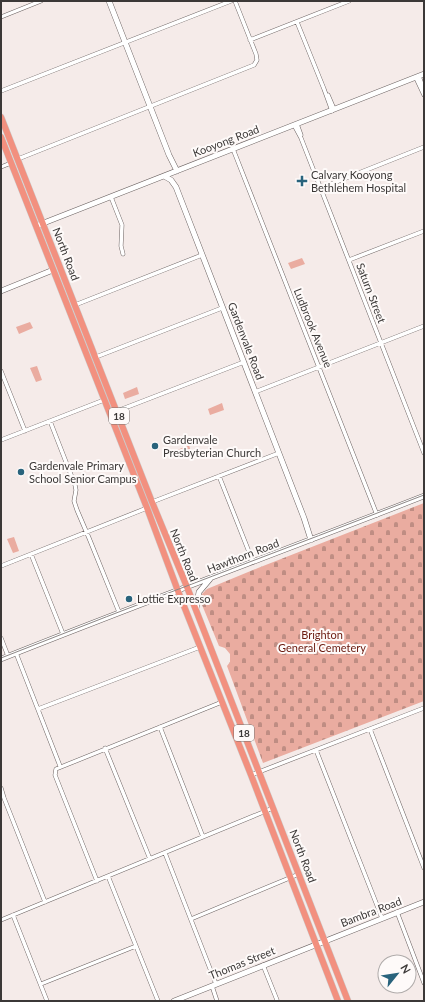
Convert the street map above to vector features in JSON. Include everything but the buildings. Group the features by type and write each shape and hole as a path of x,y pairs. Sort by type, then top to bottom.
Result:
{"highway":[{"name":"North Road","path":"1,117 326,940 348,1001"},
{"name":"North Road","path":"1,137 266,812 338,1001"},
{"path":"78,334 86,331"},
{"path":"168,565 177,562"},
{"path":"303,908 311,905"}],"street":[{"path":"1,17 41,1"},
{"path":"109,1 175,172"},
{"path":"1,91 231,1"},
{"path":"18,159 250,68 256,62 256,54 235,1"},
{"path":"250,40 349,1"},
{"path":"297,22 333,110"},
{"path":"420,76 424,90"},
{"path":"420,76 424,95"},
{"name":"Kooyong Road","path":"36,226 420,76"},
{"name":"Saturn Street","path":"296,125 424,453"},
{"path":"321,188 424,147"},
{"name":"Ludbrook Avenue","path":"233,149 377,515"},
{"path":"1,167 11,163"},
{"name":"Gardenvale Road","path":"164,176 171,180 176,187 313,539"},
{"path":"111,197 122,226 121,246 123,254"},
{"path":"349,260 424,231"},
{"path":"75,305 202,255"},
{"path":"1,291 53,270"},
{"path":"96,357 222,308"},
{"path":"255,392 424,326"},
{"path":"117,411 244,362"},
{"path":"1,370 25,431"},
{"path":"1,440 104,400"},
{"path":"50,421 75,485 74,504 119,612"},
{"path":"152,502 279,453"},
{"path":"219,476 253,563"},
{"name":"Hawthorn Road","path":"1,659 119,612 253,563 424,496"},
{"path":"1,566 147,508"},
{"path":"31,554 63,634"},
{"path":"196,610 196,600 199,592 211,578"},
{"path":"1,638 8,656"},
{"path":"38,709 200,646"},
{"path":"16,653 60,766"},
{"path":"97,881 55,775 56,769 60,766 222,702"},
{"path":"251,775 424,709"},
{"path":"160,727 203,837"},
{"path":"370,729 424,868"},
{"path":"106,748 150,859"},
{"path":"316,750 382,918"},
{"path":"1,788 45,902"},
{"path":"1,920 273,808"},
{"path":"165,853 191,919 214,985 218,1001"},
{"path":"191,919 299,874"},
{"path":"108,876 158,1001"},
{"name":"Bambra Road","path":"316,944 424,902"},
{"path":"397,912 424,983"},
{"path":"13,915 47,1001"},
{"name":"Thomas Street","path":"178,1000 316,944"},
{"path":"41,984 136,946"},
{"path":"263,965 277,1000"}],"green space":[{"path":"302,258 305,264 291,269 288,263"},
{"path":"30,322 33,328 19,334 16,327"},
{"path":"37,366 42,380 36,382 30,368"},
{"path":"137,387 139,394 125,399 123,393"},
{"path":"222,403 224,410 210,415 208,409"},
{"path":"189,445 191,452 177,457 175,451"},
{"name":"Brighton General Cemetery","path":"424,503 424,701 263,763 227,666 230,662 230,654 225,648 219,646 200,600 202,594 207,589 258,568"},
{"path":"14,537 19,551 13,553 7,539"}],"tram line":[{"path":"1,658 424,495"}],"place":[{"name":"Calvary Kooyong Bethlehem Hospital","path":"302,181"},
{"name":"Gardenvale Presbyterian Church","path":"155,446"},
{"name":"Gardenvale Primary School Senior Campus","path":"21,472"},
{"name":"Lottie Expresso","path":"129,599"}]}
